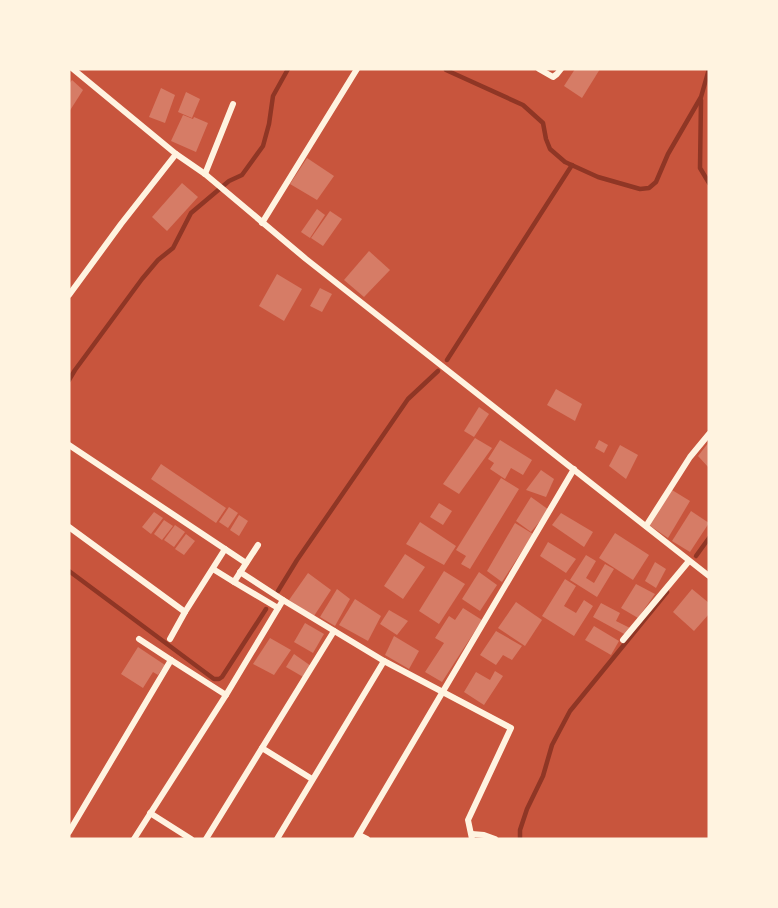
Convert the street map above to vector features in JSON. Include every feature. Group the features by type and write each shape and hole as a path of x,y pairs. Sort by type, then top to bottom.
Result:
{"street":[{"path":"69,76 73,69 205,174 262,223 709,576"},
{"path":"262,223 357,69"},
{"path":"539,69 553,77 561,69"},
{"path":"205,174 233,104"},
{"path":"69,295 121,224 177,154"},
{"path":"646,526 690,457 709,434"},
{"path":"69,445 246,563"},
{"path":"367,839 358,837 574,469"},
{"path":"69,527 185,612"},
{"path":"234,582 258,545"},
{"path":"170,639 225,549"},
{"path":"623,640 689,561"},
{"path":"213,568 278,608"},
{"path":"240,572 384,661 511,729 468,820 472,836 484,835 495,839"},
{"path":"135,839 283,600"},
{"path":"206,839 334,631"},
{"path":"139,639 226,695"},
{"path":"69,832 171,660"},
{"path":"277,839 384,661"},
{"path":"262,748 312,779"},
{"path":"150,813 191,839"}],"building":[{"path":"575,69 600,69 582,98 564,86"},
{"path":"72,80 83,90 69,112 69,84"},
{"path":"161,88 175,95 165,123 149,117"},
{"path":"186,92 200,99 192,118 178,112"},
{"path":"183,115 208,123 196,152 171,141"},
{"path":"307,158 334,176 317,200 290,184"},
{"path":"182,183 198,197 167,231 152,217"},
{"path":"317,209 325,215 310,238 301,232"},
{"path":"330,211 342,219 323,246 311,238"},
{"path":"369,251 390,270 364,297 344,280"},
{"path":"277,274 302,289 284,321 259,306"},
{"path":"320,288 332,294 322,312 310,306"},
{"path":"556,389 582,404 575,421 547,405"},
{"path":"479,407 489,414 474,437 464,431"},
{"path":"475,438 492,448 459,494 443,484"},
{"path":"500,440 532,460 523,475 511,468 505,479 490,469 494,463 488,459"},
{"path":"599,440 608,445 604,453 595,448"},
{"path":"709,442 709,468 698,456"},
{"path":"620,445 638,455 626,479 609,466"},
{"path":"161,464 226,508 216,523 151,479"},
{"path":"541,470 554,479 546,497 526,490"},
{"path":"501,478 519,489 470,569 461,564 466,556 456,550"},
{"path":"672,490 690,501 668,538 649,525"},
{"path":"531,497 549,510 531,532 516,521"},
{"path":"439,503 452,511 443,525 430,517"},
{"path":"229,507 238,513 228,528 219,522"},
{"path":"691,511 709,523 690,552 672,541"},
{"path":"154,512 163,518 151,534 142,527"},
{"path":"561,513 593,532 584,547 552,525"},
{"path":"239,515 248,521 239,536 230,530"},
{"path":"164,520 173,526 162,540 154,534"},
{"path":"420,522 456,546 444,565 406,544"},
{"path":"515,523 533,534 502,582 487,571"},
{"path":"175,525 185,532 174,547 164,540"},
{"path":"615,533 649,555 633,580 599,558"},
{"path":"186,534 195,541 184,555 175,549"},
{"path":"548,542 576,559 566,573 540,556"},
{"path":"405,554 425,567 403,599 384,586"},
{"path":"586,555 596,561 586,578 594,583 605,564 614,569 597,597 570,580"},
{"path":"655,562 666,569 656,588 645,581"},
{"path":"444,571 465,584 439,624 419,611"},
{"path":"479,572 497,585 480,611 462,599"},
{"path":"308,573 331,590 314,616 289,600"},
{"path":"565,579 576,586 564,606 576,613 584,600 593,606 574,636 542,616"},
{"path":"636,584 655,594 638,618 621,608"},
{"path":"337,589 350,599 335,626 320,617"},
{"path":"692,589 709,603 709,614 694,631 673,612"},
{"path":"355,599 381,616 368,641 339,625"},
{"path":"516,602 542,620 525,646 498,628"},
{"path":"601,603 620,613 616,621 630,628 626,635 593,617"},
{"path":"463,608 482,620 442,682 425,672 444,643 435,638 449,616 455,620"},
{"path":"389,610 408,621 397,635 380,624"},
{"path":"305,623 324,634 313,653 294,642"},
{"path":"594,626 619,641 611,655 585,640"},
{"path":"496,631 522,646 512,660 503,655 496,665 480,655"},
{"path":"394,636 419,651 409,669 385,655"},
{"path":"270,638 291,650 274,675 253,664"},
{"path":"138,647 165,665 158,675 153,672 143,688 121,674"},
{"path":"294,654 311,666 305,678 286,667"},
{"path":"495,671 503,676 484,705 464,692 476,672 490,680"}],"waterway":[{"path":"69,380 142,279 158,260 173,248 191,213 229,181 242,175 263,146 273,96 288,69"},
{"path":"446,70 523,105 543,123 550,149 565,162 598,177 640,189 649,188 656,182 668,154 701,97 709,69"},
{"path":"701,100 700,168 709,183"},
{"path":"447,360 572,165"},
{"path":"278,591 408,399 438,371"},
{"path":"696,556 709,538"},
{"path":"69,571 214,679 222,677 266,609"},
{"path":"520,839 520,830 527,809 543,776 552,745 570,711 667,592"}]}
